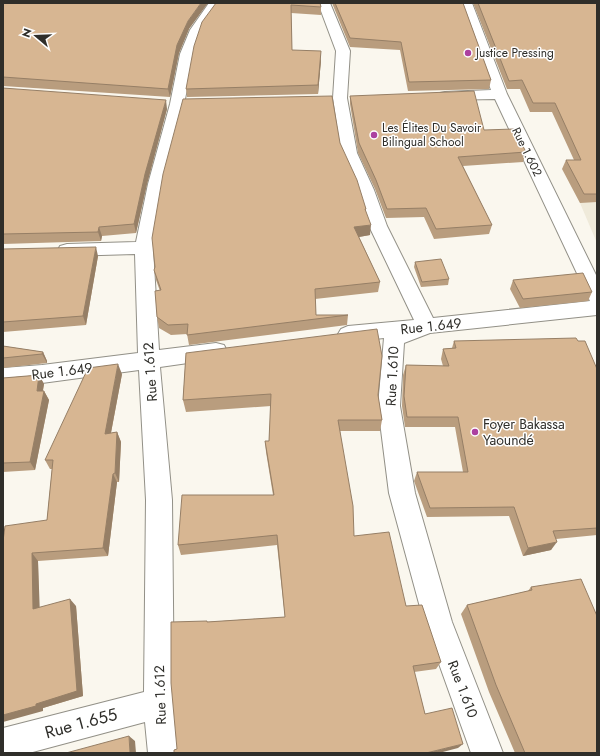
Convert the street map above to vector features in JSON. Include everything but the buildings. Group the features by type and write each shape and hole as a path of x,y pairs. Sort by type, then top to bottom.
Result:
{"street":[{"name":"Rue 1.612","path":"164,753 159,703 159,500 149,360 144,248 156,184 177,103 187,54 196,30 215,3"},
{"path":"324,3 342,51 340,98 349,153 366,190 378,226 427,326"},
{"name":"Rue 1.602","path":"466,3 500,94 597,297"},
{"path":"431,96 500,94"},
{"path":"51,250 144,248"},
{"name":"Rue 1.649","path":"330,336 597,308"},
{"name":"Rue 1.610","path":"427,326 394,339 389,406 402,493 436,614 487,753"},
{"name":"Rue 1.649","path":"3,377 42,374 236,348"},
{"name":"Rue 1.655","path":"3,744 159,703"}],"shaded area":[{"path":"569,182 597,182 597,243 580,203"}],"place":[{"name":"Justice Pressing","path":"468,53"},
{"name":"Les Élites Du Savoir Bilingual School","path":"374,135"},
{"name":"Foyer Bakassa Yaoundé","path":"475,432"}]}
